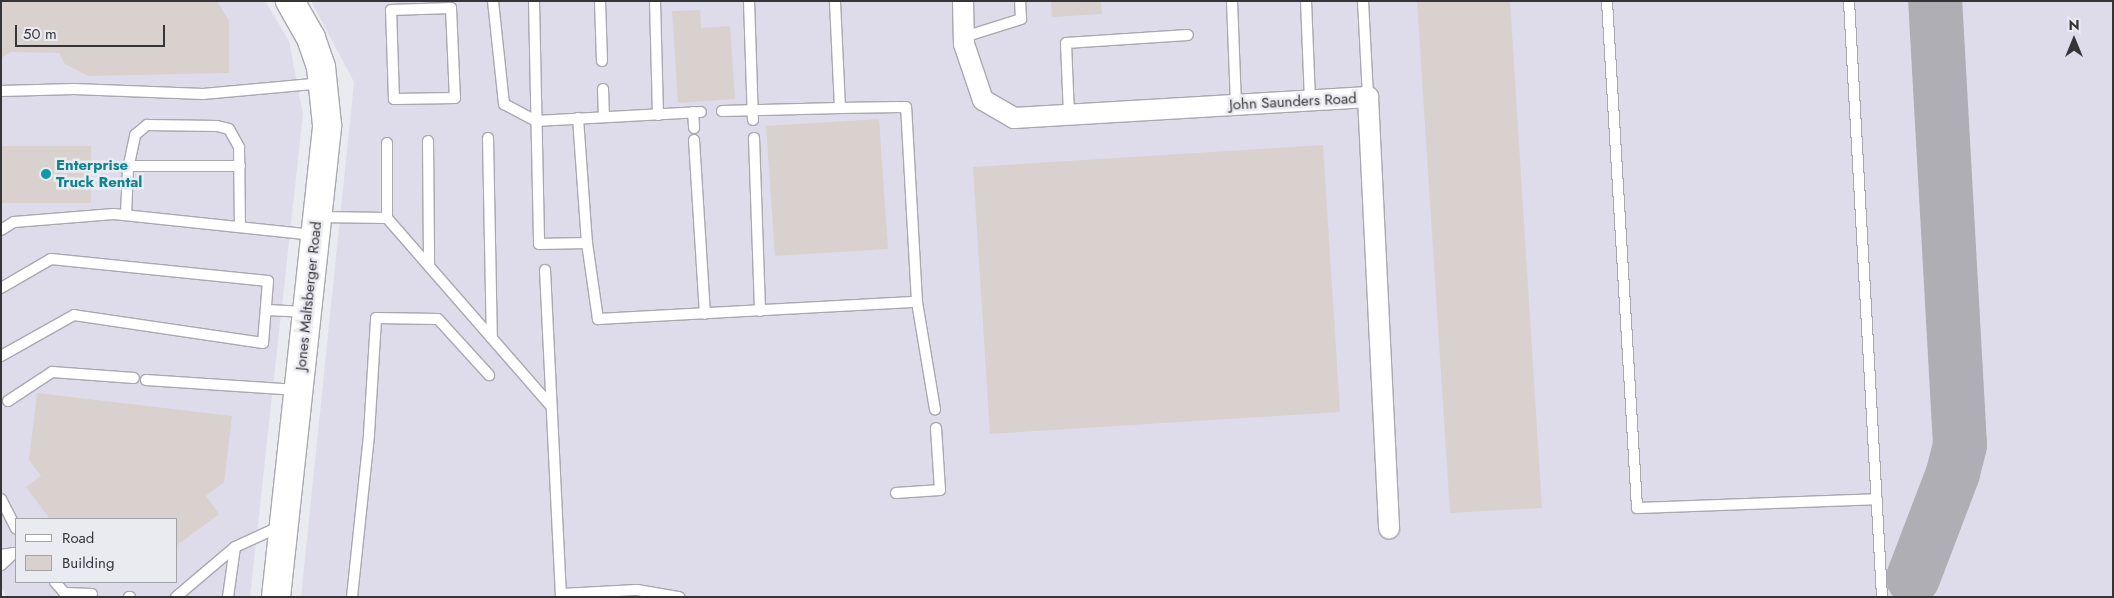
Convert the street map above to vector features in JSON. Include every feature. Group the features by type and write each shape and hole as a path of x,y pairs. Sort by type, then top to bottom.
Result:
{"street":[{"name":"Jones Maltsberger Road","path":"276,597 327,125 324,83 311,38 290,1"},
{"path":"304,1 311,38"},
{"name":"John Saunders Road","path":"963,1 964,37 983,100 1014,118 1368,97 1389,528"}],"lane":[{"path":"493,1 504,104 536,121 697,112 694,128"},
{"path":"534,1 539,244 587,243"},
{"path":"600,1 602,61"},
{"path":"654,1 658,114"},
{"path":"749,1 753,115"},
{"path":"836,1 840,108"},
{"path":"964,37 1021,19 1020,1"},
{"path":"1232,1 1236,105"},
{"path":"1306,1 1310,100"},
{"path":"1363,1 1368,97"},
{"path":"1607,1 1637,508 1877,499"},
{"path":"1849,1 1882,597"},
{"path":"454,5 455,98 394,99 391,6 454,5"},
{"path":"1069,115 1066,43 1188,35"},
{"path":"1,91 74,89 203,94 324,83"},
{"path":"603,89 604,117"},
{"path":"722,111 753,115 840,108 906,107 917,302 935,410"},
{"path":"578,118 587,243 598,319 917,302"},
{"path":"126,215 129,166 135,135 147,125 229,129 239,147 240,227"},
{"path":"488,138 492,338"},
{"path":"754,138 760,311"},
{"path":"694,140 705,314"},
{"path":"428,142 429,266"},
{"path":"387,143 387,218 549,404"},
{"path":"129,166 240,166"},
{"path":"1,230 14,222 61,216 126,215 240,227 317,226 387,218"},
{"path":"1,288 51,259 268,281 263,343 74,315 1,356"},
{"path":"545,270 549,404 561,596 637,590 679,597"},
{"path":"267,310 307,312"},
{"path":"352,597 369,434 376,318 438,319 489,375"},
{"path":"8,401 52,372 134,378"},
{"path":"146,380 299,390"},
{"path":"896,493 940,490 936,428"},
{"path":"1,499 15,526"},
{"path":"176,597 235,546 285,524"},
{"path":"228,597 235,546"},
{"path":"1,555 15,553"},
{"path":"1,565 15,553"},
{"path":"56,583 66,595 92,594"}],"shaded area":[{"path":"1,1 265,1 289,41 303,114 250,597 7,597 1,587"},
{"path":"311,1 2113,1 2113,597 301,597 354,82"}],"building":[{"path":"1,1 217,1 229,21 229,73 88,76 65,64 59,53 11,52 1,58"},
{"path":"1051,1 1101,1 1102,14 1052,17"},
{"path":"1417,1 1510,1 1542,508 1450,513"},
{"path":"700,10 701,28 730,26 735,99 678,103 672,11"},
{"path":"879,119 888,249 775,256 766,126"},
{"path":"1323,145 1340,412 990,434 973,167"},
{"name":"Enterprise Truck Rental","path":"1,146 91,146 91,203 1,203"},
{"path":"37,393 232,416 224,482 206,496 219,514 178,545 178,518 49,518 26,487 41,476 29,460"}],"taxiway":[{"path":"1913,578 1953,473 1960,445 1935,1"}],"place":[{"name":"Enterprise Truck Rental","path":"46,174"}]}
